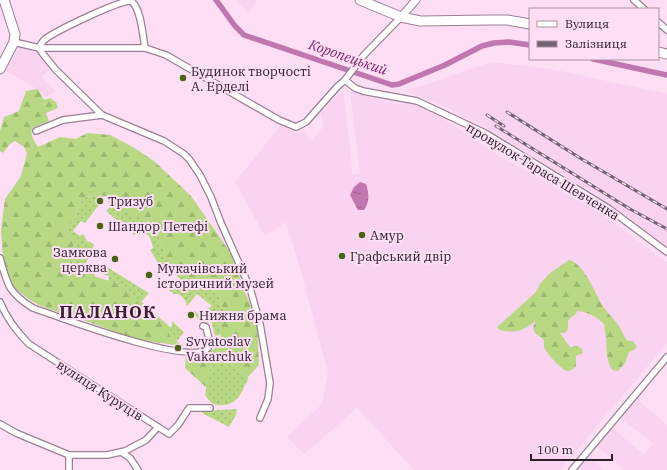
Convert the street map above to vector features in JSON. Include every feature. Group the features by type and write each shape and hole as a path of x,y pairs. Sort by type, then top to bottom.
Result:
{"highway":[{"path":"360,0 401,17 420,21 507,20 529,24"},
{"path":"0,69 14,42 14,34 5,3"}],"street":[{"path":"39,48 44,41 63,28 116,2 125,0 130,1 138,11 146,48"},
{"path":"14,42 39,48 146,48 166,55 279,120 296,126 306,122 416,0"},
{"path":"634,0 643,8"},
{"path":"659,23 667,30"},
{"path":"39,48 42,54 56,70 102,115 164,142 178,150 189,159 200,175 250,288 260,324 270,383 268,399 260,418"},
{"name":"провулок Тараса Шевченка","path":"346,78 355,88 363,91 417,101 485,133 608,208 667,252"},
{"path":"36,131 63,120 102,115"},
{"path":"0,258 9,286 23,302 33,308 100,331 140,343 188,352 204,351 208,348 210,343 206,327 203,326"},
{"name":"вулиця Куруців","path":"0,302 13,327 29,344 170,434 190,408 210,408"},
{"path":"572,470 667,357"},
{"path":"0,424 16,433 69,455 107,455 125,451 146,440 158,427"},
{"path":"121,452 130,458 138,470"},
{"path":"69,455 69,470"}],"shaded area":[{"path":"235,0 257,0 249,13"},
{"path":"19,44 40,54 51,67 42,77 55,91 46,97 31,85 6,71 16,53"},
{"path":"491,62 551,69 667,94 667,247 610,203 485,127 447,108 407,91"},
{"path":"343,90 352,174 360,174 350,91 393,104 412,104 433,112 498,155 601,213 667,263 667,343 560,470 414,470 357,408 304,454 287,437 322,404 328,372 286,222 265,236 235,182 281,125 299,134 303,132 311,141 324,126 321,113"},
{"path":"636,398 667,425 667,470 622,470 623,468 597,446 612,428 644,455 653,443 620,418"},
{"path":"589,456 604,470 578,470"}],"green space":[{"path":"38,89 44,100 50,98 56,102 58,108 46,113 49,121 32,128 32,136 38,147 60,137 76,139 87,133 110,135 133,147 154,161 191,196 230,252 257,323 259,365 248,377 233,365 212,360 207,388 185,368 186,354 205,354 219,346 221,335 217,317 224,313 219,295 203,282 193,281 166,256 157,232 145,217 135,217 109,197 100,195 85,197 81,200 76,216 64,231 75,243 72,252 73,269 124,286 170,327 169,335 183,346 146,341 124,335 41,306 30,300 12,286 3,257 1,230 5,199 21,176 27,153 24,147 15,141 9,145 3,153 0,151 0,131 4,117 19,111 26,91"},
{"path":"100,195 105,196 102,197 102,200 98,203 99,205 85,223 81,221 73,231 80,236 83,234 87,241 94,244 94,249 85,264 99,269 102,264 149,293 141,302 124,286 108,281 109,276 96,272 94,276 73,269 72,257 75,243 64,231 76,216 81,200 85,197"},
{"path":"106,196 145,217 157,232 166,256 193,281 203,282 219,295 224,313 217,317 221,335 215,336 211,321 205,324 193,314 195,311 198,314 212,306 197,294 187,306 185,300 179,294 174,294 165,287 166,285 169,287 182,281 169,268 166,271 157,261 150,250 153,248 150,237 141,229 134,235 106,211 110,207"},
{"path":"569,260 575,263 585,274 601,303 618,325 625,338 628,341 633,341 637,347 629,352 625,363 618,371 612,370 609,364 604,324 588,313 577,311 576,314 568,320 568,329 565,333 560,333 570,347 577,346 582,349 583,353 576,356 576,366 572,370 568,371 558,365 545,350 544,340 534,332 533,327 535,321 518,331 499,330 497,327 536,292 540,284 550,273"},
{"path":"172,321 184,332 177,341 169,335"},
{"path":"212,359 233,365 248,377 241,393 233,402 217,405 211,402 205,395"},
{"path":"237,409 236,415 229,427 202,413 202,411"}],"water":[{"path":"360,182 366,184 368,191 368,201 364,210 358,210 350,195 354,187"}],"waterway":[{"name":"Коропецький","path":"216,0 235,26 244,35 392,85 399,84 445,65 482,46 494,43 509,42 529,45"},
{"name":"Коропецький","path":"598,60 667,75"}],"railway":[{"path":"507,112 580,158 667,209"},
{"path":"487,115 504,126"},
{"path":"496,126 630,209 667,229"}],"place":[{"name":"Будинок творчості А. Ерделі","path":"183,78"},
{"name":"Тризуб","path":"100,201"},
{"name":"Шандор Петефі","path":"100,226"},
{"name":"Амур","path":"362,235"},
{"name":"Графський двір","path":"342,256"},
{"name":"Замкова церква","path":"115,259"},
{"name":"Мукачівський історичний музей","path":"149,275"},
{"name":"Нижня брама","path":"191,315"},
{"name":"Svyatoslav Vakarchuk","path":"178,348"}],"district":[{"name":"ПАЛАНОК","path":"108,312"}]}
